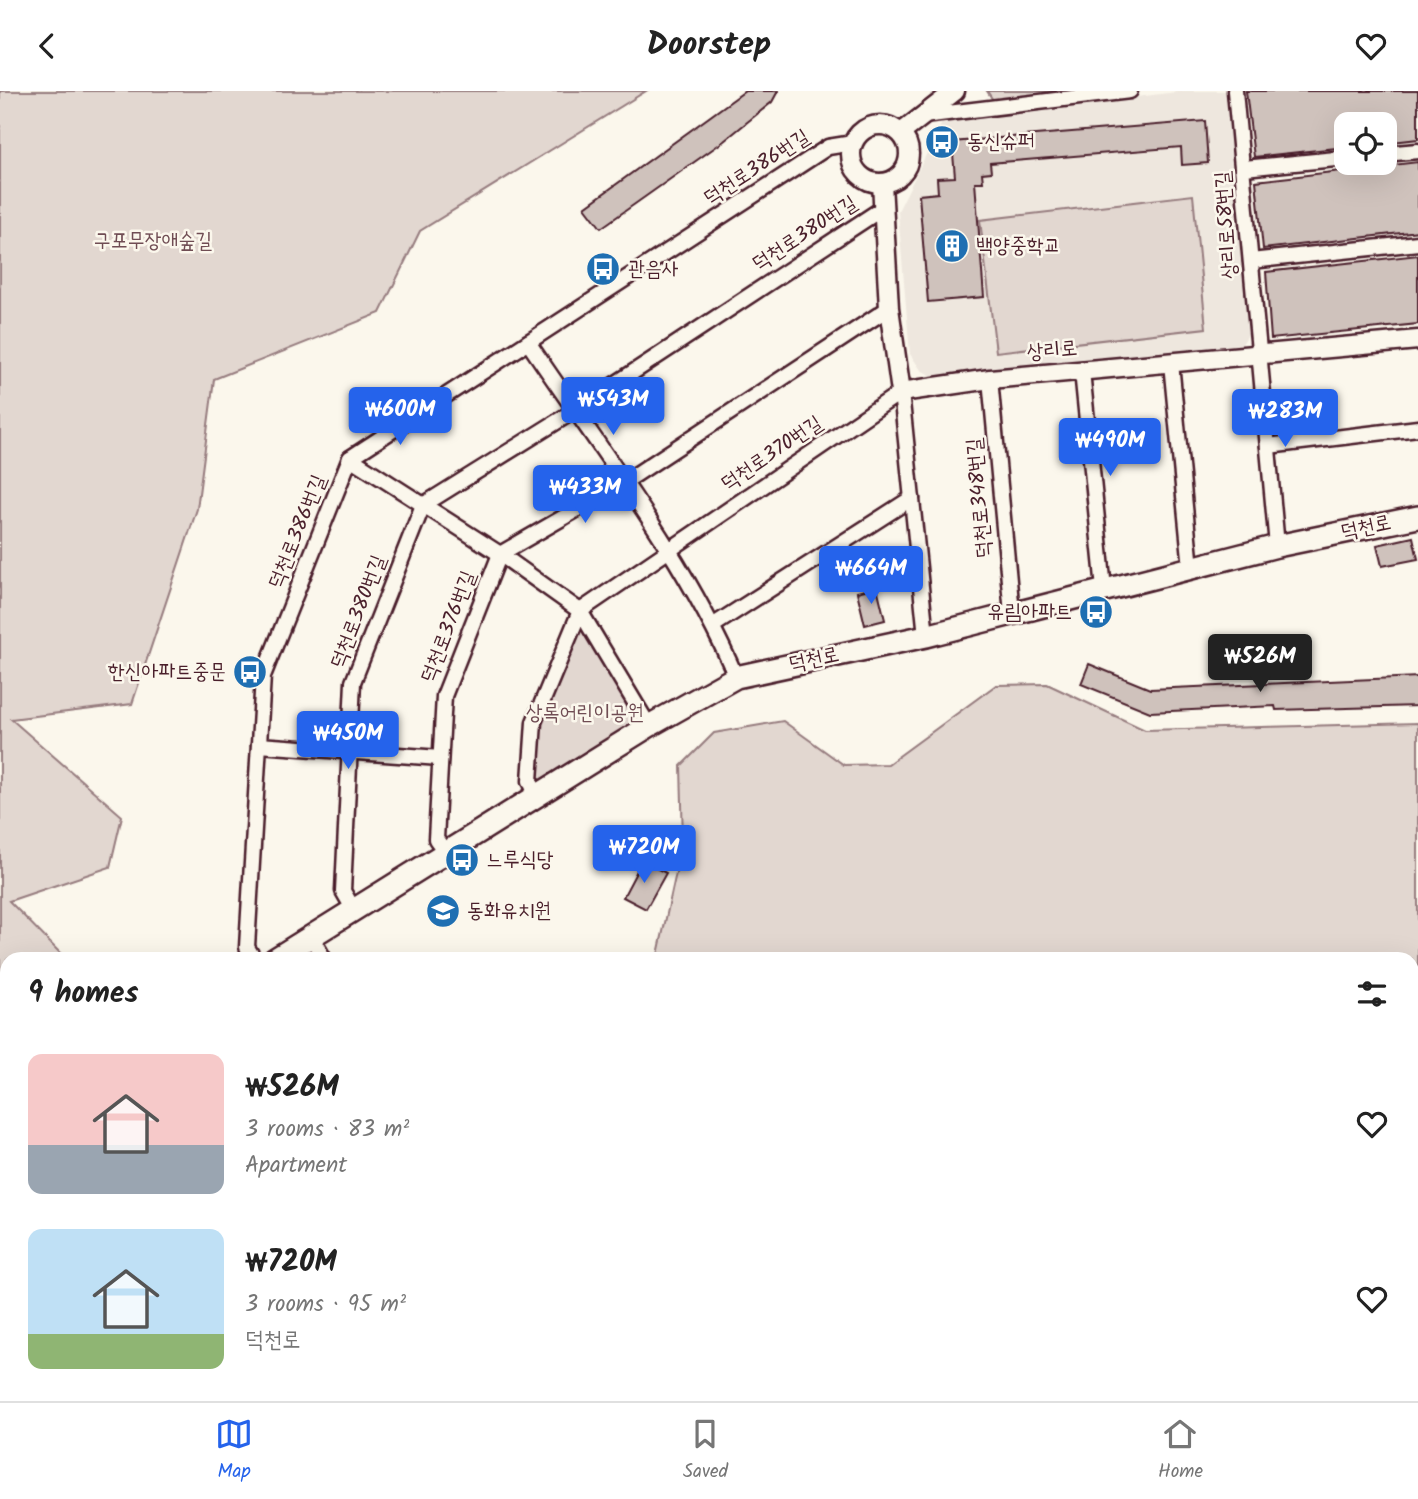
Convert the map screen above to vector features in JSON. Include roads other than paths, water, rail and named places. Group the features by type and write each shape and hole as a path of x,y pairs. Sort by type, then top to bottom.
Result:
{"main road":[{"name":"덕천로","path":"287,952 649,726 736,677 926,636 1277,546 1418,517"}],"street":[{"path":"901,133 955,91"},
{"path":"923,115 1130,91"},
{"name":"상리로58번길","path":"1235,91 1277,546"},
{"path":"874,125 884,125 901,133 909,150 906,168 899,176 882,183 872,182 857,171 852,162 853,143 858,135 874,125"},
{"name":"덕천로386번길","path":"250,952 247,947 263,676 350,458 828,147 853,143"},
{"path":"1397,153 1418,151"},
{"path":"1244,168 1334,159"},
{"path":"882,183 890,308 926,636"},
{"name":"덕천로380번길","path":"355,912 343,891 352,754 353,682 423,505 574,411 883,208"},
{"path":"1251,261 1418,243"},
{"name":"덕천로376번길","path":"447,854 436,839 444,696 500,554 623,483 890,308"},
{"name":"상리로","path":"901,392 990,379 1418,340"},
{"path":"528,342 667,549 714,625 736,677"},
{"path":"1171,363 1191,568"},
{"path":"1082,371 1104,589"},
{"name":"덕천로348번길","path":"990,379 1013,614"},
{"name":"덕천로370번길","path":"580,611 667,549 901,392"},
{"path":"1268,446 1418,428"},
{"path":"350,458 500,554 580,611 649,726"},
{"path":"714,625 912,498"},
{"path":"537,797 530,781 534,722 580,611"},
{"path":"259,745 352,754 440,758"},
{"path":"312,938 320,952"}],"place":[{"name":"동신슈퍼","path":"942,142"},
{"name":"백양중학교","path":"952,246"},
{"name":"관음사","path":"603,269"},
{"name":"유림아파트","path":"1096,612"},
{"name":"한신아파트중문","path":"250,672"},
{"name":"느루식당","path":"462,860"},
{"name":"동화유치원","path":"443,911"}],"park label":[{"name":"구포무장애숲길","path":"153,241"},
{"name":"상록어린이공원","path":"585,713"}]}
